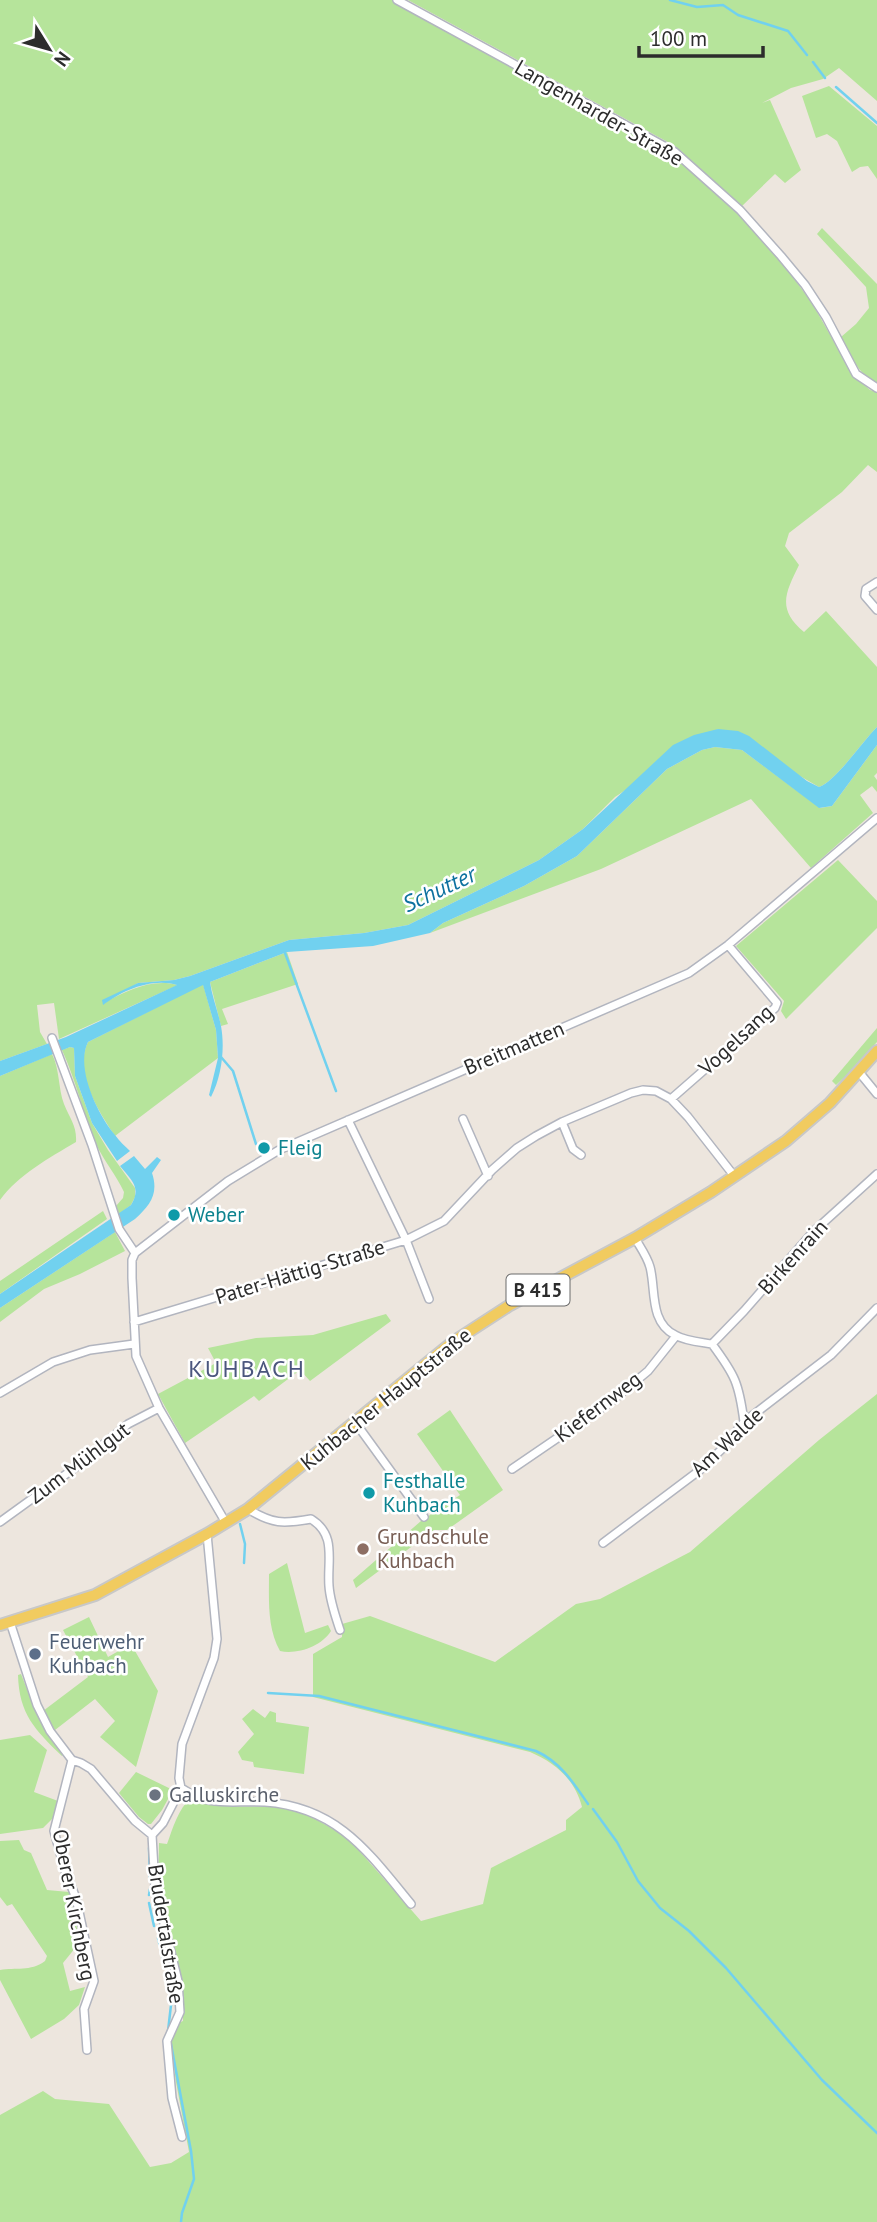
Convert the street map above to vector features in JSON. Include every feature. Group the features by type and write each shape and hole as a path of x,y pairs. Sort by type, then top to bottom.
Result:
{"main road":[{"name":"B 415","path":"859,1072 877,1051"},
{"name":"Kuhbacher Hauptstraße","path":"5,1624 96,1595 248,1509 453,1342 510,1305 635,1238 735,1177 802,1128 859,1072"}],"street":[{"name":"Langenharder-Straße","path":"397,0 674,152 740,210 781,256 826,317 856,374 877,388"},
{"path":"877,582 866,589 864,596 877,610"},
{"name":"Breitmatten","path":"135,1253 228,1181 279,1150 689,973 729,945 877,818"},
{"name":"Vogelsang","path":"671,1099 750,1032 777,1003 729,945"},
{"path":"52,1038 92,1144 119,1229 135,1253 132,1261 136,1356 159,1408 226,1523"},
{"path":"859,1072 874,1082 877,1094"},
{"path":"348,1120 406,1241 444,1222 517,1148 562,1122 643,1090 656,1091 671,1099 735,1177"},
{"path":"463,1119 488,1176"},
{"path":"562,1122 573,1149 581,1155"},
{"name":"Birkenrain","path":"712,1344 813,1232 877,1174"},
{"path":"635,1238 651,1270 653,1301 664,1325 676,1336 712,1344 732,1371 741,1394 744,1422"},
{"name":"Pater-Hättig-Straße","path":"134,1322 406,1241 429,1299"},
{"name":"Am Walde","path":"603,1543 699,1471 723,1449 744,1422 831,1355 877,1308"},
{"name":"Kiefernweg","path":"512,1469 613,1400 648,1371 676,1336"},
{"path":"0,1393 53,1362 90,1350 134,1344"},
{"name":"Zum Mühlgut","path":"0,1522 76,1467 128,1424 159,1408"},
{"path":"355,1422 424,1517"},
{"path":"248,1509 265,1520 286,1524 311,1519 322,1525 327,1538 330,1595 340,1630"},
{"name":"Brudertalstraße","path":"182,2137 172,2098 167,2041 180,2012 178,1981 155,1887 152,1835 163,1823 181,1788 179,1767 182,1744 214,1658 217,1639 207,1534"},
{"path":"5,1624 50,1731 72,1760 91,1769 135,1821 152,1835"},
{"name":"Oberer Kirchberg","path":"72,1760 54,1831 76,1898 94,1981 84,2009 87,2050"},
{"path":"181,1788 205,1801 231,1804 262,1802 305,1809 344,1830 358,1841 411,1904"}],"green space":[{"path":"0,0 392,0 672,153 737,212 779,258 812,303 853,375 870,390 877,392 877,472 868,465 842,492 789,533 785,546 799,565 786,600 795,624 804,632 826,611 877,667 877,727 841,770 819,787 718,729 615,797 583,829 539,860 408,925 364,933 289,940 190,976 138,983 107,1001 150,984 178,985 59,1039 54,1003 37,1005 40,1032 47,1044 0,1061"},
{"path":"408,0 877,0 877,101 839,68 823,79 791,88 762,103 770,100 801,170 785,183 775,174 742,206 675,146"},
{"path":"829,86 877,126 877,179 868,166 852,172 837,141 827,134 816,138 802,96"},
{"path":"822,228 877,284 877,383 859,369 841,337 869,308 866,287 817,234"},
{"path":"877,745 877,773 874,776 877,780 877,792 872,786 860,795 873,813 811,868 751,799 601,869 430,933 443,923 524,886 577,856 667,769 702,750 715,747 742,750 820,808 832,806"},
{"path":"838,860 877,901 877,928 786,1019 781,1011 784,1001 736,946"},
{"path":"287,952 298,984 222,1009 228,1024 221,1026 210,982"},
{"path":"203,984 216,1030 218,1058 115,1136 95,1104 86,1079 84,1054 88,1042"},
{"path":"877,1028 877,1042 836,1085 832,1081"},
{"path":"74,1048 75,1076 92,1123 135,1188 131,1205 119,1214 116,1206 123,1198 124,1192 91,1133 62,1050"},
{"path":"52,1054 76,1142 25,1175 0,1200 0,1076"},
{"path":"103,1211 107,1219 0,1294 0,1281"},
{"path":"115,1232 125,1251 44,1289 0,1322 0,1308"},
{"path":"386,1314 391,1321 310,1381 300,1370 259,1401 254,1396 185,1443 158,1394 216,1363 208,1348 256,1338 313,1335"},
{"path":"877,1394 877,2222 0,2222 0,2115 43,2091 55,2099 109,2104 150,2167 171,2163 189,2152 171,2042 178,2023 183,2021 183,2005 160,1897 158,1870 159,1843 167,1844 179,1813 191,1798 225,1806 283,1808 317,1820 348,1838 421,1921 483,1904 491,1868 566,1830 566,1820 582,1807 575,1789 563,1773 530,1752 313,1697 313,1654 342,1637 342,1624 370,1616 495,1662 576,1604 600,1599 690,1552 819,1440"},
{"path":"450,1410 503,1490 447,1530 434,1530 356,1588 353,1580 421,1521 460,1495 417,1434"},
{"path":"287,1563 305,1633 328,1625 331,1631 315,1645 294,1652 280,1651 270,1614 269,1574"},
{"path":"89,1617 108,1657 131,1644 158,1691 136,1767 100,1737 115,1721 95,1699 55,1730 43,1711 88,1677 63,1630"},
{"path":"21,1674 37,1714 64,1754 62,1756 36,1729 25,1711 19,1689 18,1675"},
{"path":"253,1709 265,1718 270,1711 276,1713 276,1722 309,1727 304,1774 254,1767 253,1762 242,1760 238,1752 254,1734 242,1719"},
{"path":"30,1735 47,1750 34,1792 58,1801 54,1817 43,1828 0,1834 0,1740"},
{"path":"136,1772 173,1790 151,1824 139,1817 119,1793"},
{"path":"19,1840 24,1850 31,1853 47,1890 69,1892 80,1942 63,1963 70,1991 85,1987 79,2005 64,2019 31,2039 0,1980 0,1970 34,1967 45,1961 47,1956 12,1904 7,1906 0,1897 0,1841"}],"water":[{"path":"877,727 877,745 832,806 819,808 742,750 715,747 702,750 667,769 577,856 524,886 443,923 430,933 373,946 287,952 210,982 223,1043 220,1071 211,1097 209,1095 218,1058 216,1030 203,985 88,1042 84,1065 90,1091 108,1126 130,1151 117,1161 92,1123 75,1076 74,1048 70,1047 0,1076 0,1061 66,1037 177,985 147,984 119,995 103,1005 102,1000 138,983 190,976 289,940 364,933 408,925 539,860 583,829 673,745 694,735 718,729 738,731 749,736 807,781 819,787 841,770"},
{"path":"134,1156 145,1169 157,1157 161,1160 152,1173 154,1193 145,1209 135,1219 0,1308 0,1294 131,1205 135,1188 120,1166"}],"waterway":[{"path":"670,0 697,7 723,5 738,15 788,31 807,55"},
{"path":"813,62 825,78"},
{"path":"836,87 877,123"},
{"path":"285,953 336,1091"},
{"path":"221,1057 233,1071 256,1144"},
{"path":"240,1524 245,1544 244,1563"},
{"path":"268,1693 319,1696 536,1751 559,1767 588,1804"},
{"path":"593,1809 617,1842 638,1881 660,1908 689,1931 726,1968 822,2080 877,2133"},
{"path":"149,1848 150,1880"},
{"path":"149,1895 150,1889"},
{"path":"149,1903 154,1926"},
{"path":"158,1938 164,1963"},
{"path":"168,1981 171,2005 168,2031"},
{"path":"171,2044 194,2179 181,2222"}],"place":[{"name":"Fleig","path":"264,1148"},
{"name":"Weber","path":"174,1215"},
{"name":"Festhalle Kuhbach","path":"369,1493"},
{"name":"Grundschule Kuhbach","path":"363,1549"},
{"name":"Feuerwehr Kuhbach","path":"35,1654"},
{"name":"Galluskirche","path":"155,1795"}],"district":[{"name":"KUHBACH","path":"247,1369"}],"water label":[{"name":"Schutter","path":"439,889"}]}
